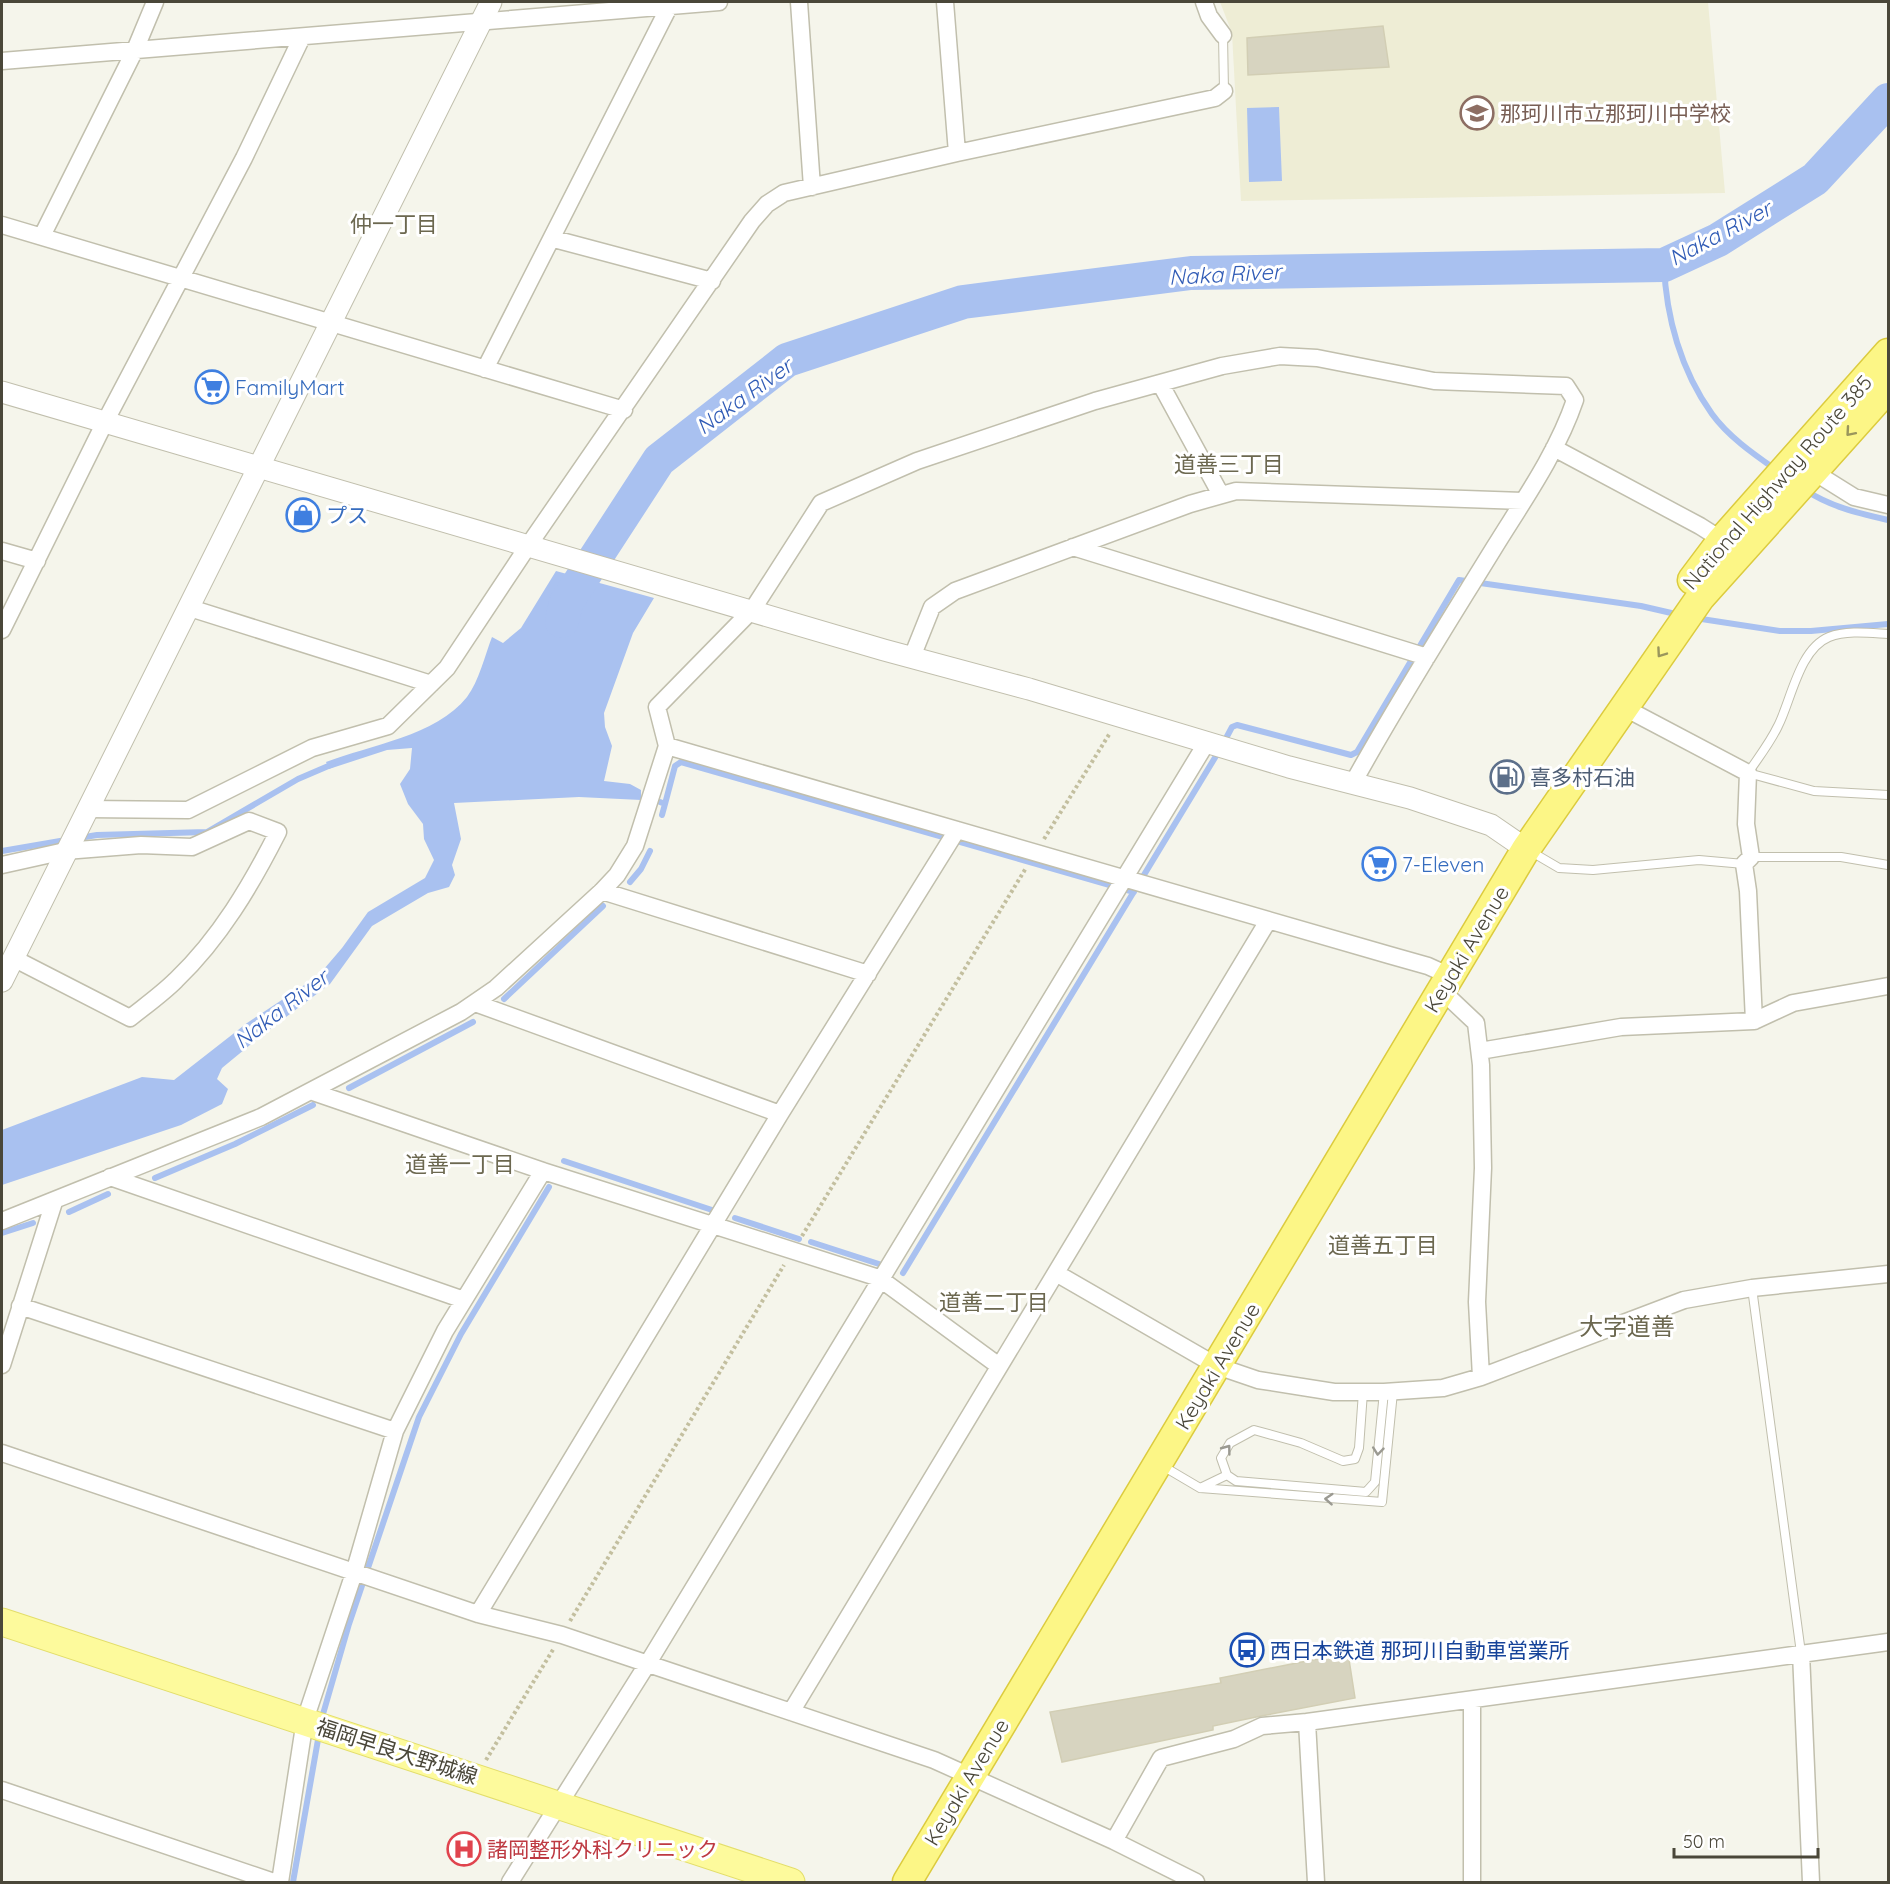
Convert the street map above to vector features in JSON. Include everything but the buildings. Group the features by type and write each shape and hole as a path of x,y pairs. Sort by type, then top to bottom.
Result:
{"highway":[{"name":"National Highway Route 385","path":"1526,849 1607,699 1650,634 1729,548 1888,354"},
{"name":"National Highway Route 385","path":"1526,849 1700,598 1729,548 1814,472 1888,388"},
{"name":"Keyaki Avenue","path":"907,1882 1526,849"}],"main road":[{"name":"福岡早良大野城線","path":"2,1622 791,1882"}],"street":[{"path":"42,236 135,50 155,2"},
{"path":"2,981 491,2"},
{"path":"2,61 719,2"},
{"path":"800,2 812,187"},
{"path":"945,2 957,153"},
{"path":"1204,2 1209,16 1222,35"},
{"path":"486,369 554,239 669,7"},
{"path":"2,630 105,422 244,158 302,38"},
{"path":"82,817 188,810 312,748 388,726 447,668 535,547 624,410 752,221 767,204 784,193 957,153 1215,98 1224,91"},
{"path":"2,225 624,410"},
{"path":"554,239 712,281"},
{"path":"2,1221 261,1117 313,1092 475,1003 496,988 603,891 617,875 635,846 667,746 657,707 747,608 821,503 917,461 1095,400 1222,366 1280,356 1317,358 1434,381 1566,386 1575,400 1568,422 1353,783"},
{"path":"1160,383 1221,495"},
{"path":"2,392 1119,717 1410,798 1491,825 1526,849"},
{"path":"1554,447 1729,548"},
{"path":"1814,472 1854,497 1888,505"},
{"path":"912,657 932,607 955,591 1190,504 1236,491 1523,501"},
{"path":"1073,547 1427,657"},
{"path":"2,551 37,561"},
{"path":"190,608 431,684"},
{"path":"1623,706 1748,773 1746,824 1754,1021"},
{"path":"510,1882 648,1663 879,1278 1206,742"},
{"path":"667,746 1419,963 1445,983 1476,1023 1480,1051 1483,1168 1477,1302 1482,1377"},
{"path":"2,865 65,851 141,845 192,847 249,821 278,831 254,880 227,920 176,981 130,1018 13,958"},
{"path":"478,1614 780,1114 957,830"},
{"path":"603,891 868,974"},
{"path":"791,1712 1268,921"},
{"path":"1480,1051 1621,1027 1754,1021 1793,1003 1888,986"},
{"path":"475,1003 780,1114"},
{"path":"313,1092 543,1171 879,1278 999,1366"},
{"path":"280,1882 305,1720 354,1572 395,1431 418,1381 464,1300 543,1171"},
{"path":"110,1177 464,1300"},
{"path":"2,1365 54,1202"},
{"path":"1056,1273 1217,1366 1258,1380 1334,1392 1389,1392 1443,1388 1482,1377 1684,1300 1752,1288 1888,1274"},
{"path":"20,1306 395,1431"},
{"path":"2,1453 478,1614 562,1635 934,1760 1114,1841 1196,1882"},
{"path":"1114,1841 1161,1758 1234,1739 1262,1726 1472,1701 1888,1642"},
{"path":"1801,1653 1805,1690 1811,1882"},
{"path":"1472,1701 1472,1882"},
{"path":"1307,1722 1316,1882"},
{"path":"2,1790 274,1882"}],"lane":[{"path":"1222,35 1224,91"},
{"path":"1888,633 1845,633 1828,637 1817,646 1794,681 1776,730 1748,773 1814,791 1888,795"},
{"path":"1526,849 1559,868 1593,870 1699,860 1841,857 1888,865"},
{"path":"1752,1288 1801,1653"},
{"path":"1260,1493 1227,1475 1221,1458 1230,1443 1254,1430 1301,1443 1342,1461 1355,1459 1359,1448 1363,1392"},
{"path":"1158,1463 1200,1488 1382,1502 1389,1392"},
{"path":"1236,1481 1366,1492 1375,1482 1389,1392"},
{"path":"1200,1488 1227,1475"}],"path":[{"path":"475,1777 1119,717"}],"shaded area":[{"name":"那珂川市立那珂川中学校","path":"1220,2 1708,2 1725,193 1241,201 1232,33"}],"water":[{"path":"1279,107 1282,181 1249,182 1247,108"},
{"path":"556,571 654,598 633,633 604,713 605,727 612,746 604,781 630,784 641,790 641,800 579,797 454,803 461,839 452,865 455,875 449,887 428,893 372,926 330,984 222,1068 217,1079 228,1089 222,1104 181,1125 2,1185 2,1130 142,1077 174,1080 247,1023 318,976 368,912 425,878 434,860 424,839 423,824 408,804 400,784 410,769 412,748 387,750 329,769 326,762 401,738 438,721 454,710 467,697 475,683 492,637 503,643 521,628"}],"waterway":[{"name":"Naka River","path":"562,621 566,603 659,460 787,360 963,302 1191,273 1664,265 1718,240 1815,179 1888,100"},
{"path":"1664,265 1668,304 1677,343 1701,397 1725,430 1775,469"},
{"path":"1805,490 1835,505 1888,520"},
{"path":"1224,742 1232,727 1237,725 1351,755 1357,752 1459,580 1641,606 1680,615"},
{"path":"1695,618 1780,631 1811,631 1888,624"},
{"path":"903,1273 1219,751"},
{"path":"660,802 665,804 675,766 681,762 1134,892"},
{"path":"79,838 97,835 207,832 298,779 333,764"},
{"path":"662,815 665,804"},
{"path":"2,851 66,840"},
{"path":"630,882 641,869 650,851"},
{"path":"504,999 603,906"},
{"path":"349,1088 473,1022"},
{"path":"155,1178 235,1144 313,1105"},
{"path":"564,1161 712,1210"},
{"path":"321,1721 349,1624 419,1417 461,1334 549,1187"},
{"path":"69,1212 108,1194"},
{"path":"735,1218 799,1239"},
{"path":"2,1233 33,1223"},
{"path":"811,1242 882,1265"},
{"path":"293,1882 319,1734"}],"place":[{"name":"那珂川市立那珂川中学校","path":"1477,113"},
{"name":"FamilyMart","path":"212,387"},
{"name":"プス","path":"303,515"},
{"name":"喜多村石油","path":"1507,777"},
{"name":"7-Eleven","path":"1379,864"},
{"name":"西日本鉄道 那珂川自動車営業所","path":"1247,1650"},
{"name":"諸岡整形外科クリニック","path":"464,1849"}],"district":[{"name":"仲一丁目","path":"394,224"},
{"name":"道善三丁目","path":"1229,464"},
{"name":"道善一丁目","path":"460,1164"},
{"name":"道善五丁目","path":"1383,1245"},
{"name":"道善二丁目","path":"994,1302"},
{"name":"大字道善","path":"1627,1326"}]}
